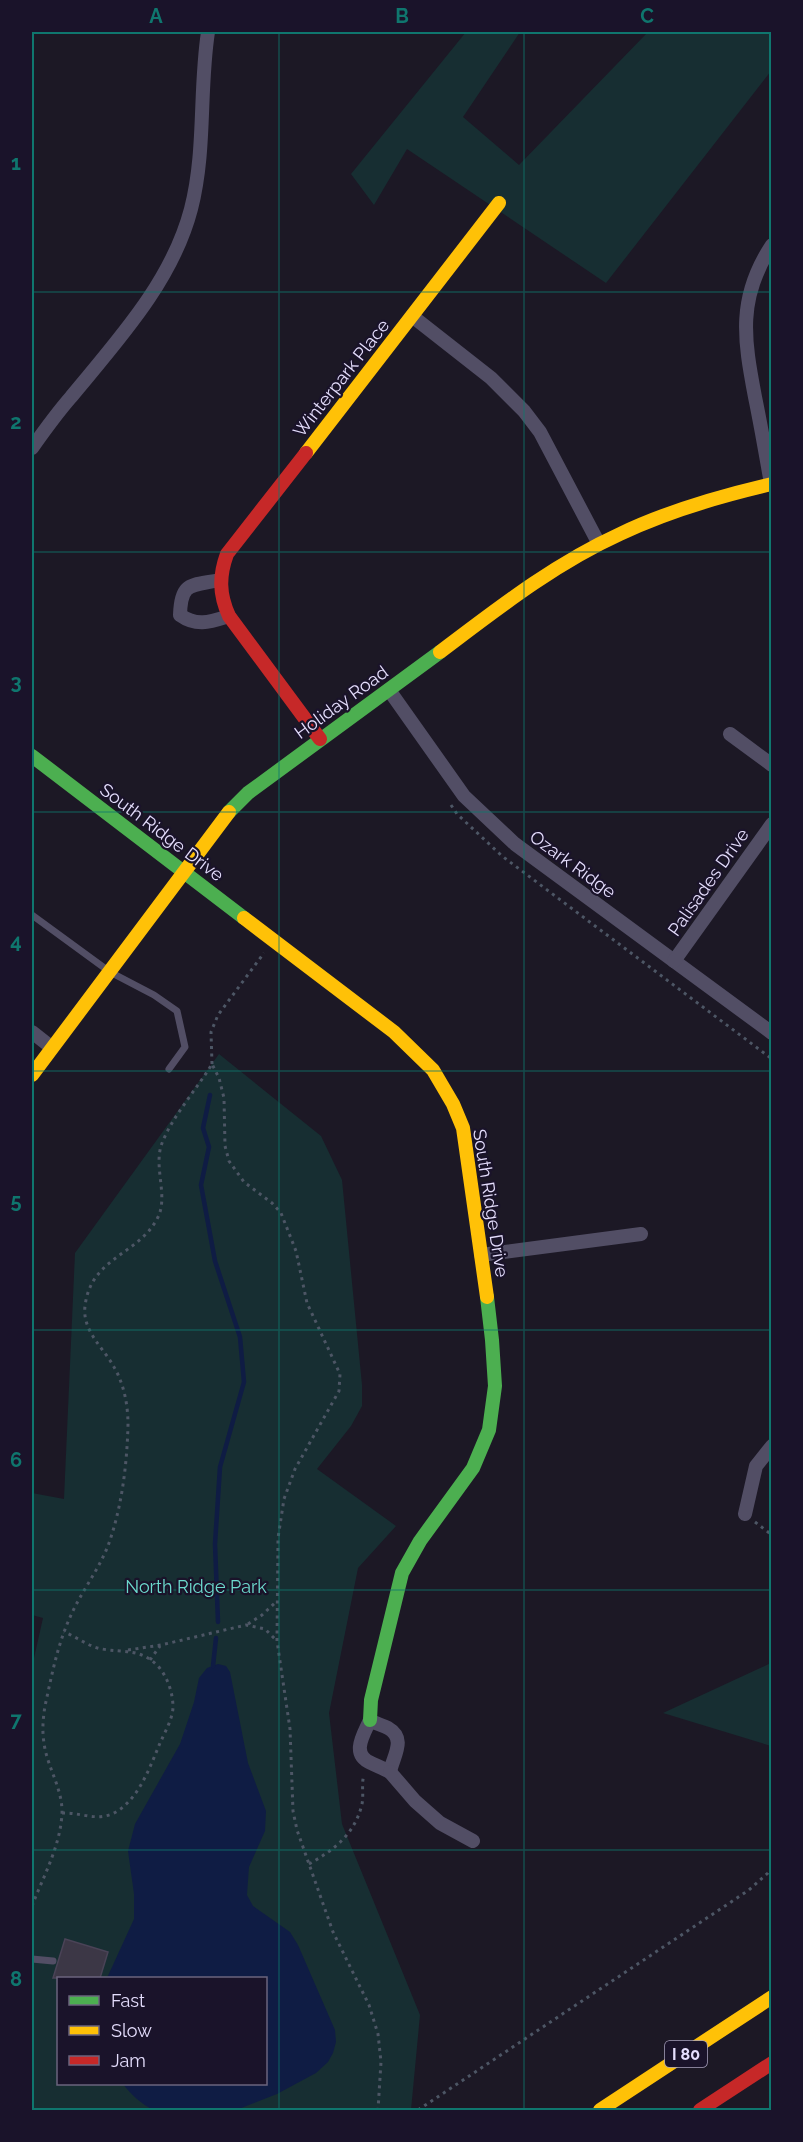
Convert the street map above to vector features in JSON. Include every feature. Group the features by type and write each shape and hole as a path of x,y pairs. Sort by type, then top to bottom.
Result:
{"main road":[{"name":"Winterpark Place","path":"320,739 229,616 222,602 220,571 227,554 499,203"},
{"name":"Holiday Road","path":"32,1076 51,1047 232,808 248,793 522,591 567,562 598,544 693,504 771,484"},
{"name":"South Ridge Drive","path":"32,756 394,1032 433,1070 453,1104 463,1128 492,1334 495,1399 482,1451 470,1473 419,1540 402,1573 371,1700 370,1720"},
{"name":"I 80","path":"600,2110 771,1997"},
{"path":"700,2110 771,2062"}],"street":[{"path":"32,448 144,305 177,247 191,210 198,166 208,32"},
{"path":"771,245 752,284 745,324 747,352 771,484"},
{"path":"412,316 491,378 524,411 540,432 598,544"},
{"path":"220,580 188,586 180,596 180,615 190,622 206,624 229,616"},
{"name":"Ozark Ridge","path":"389,690 464,796 515,844 771,1033"},
{"path":"729,734 771,765"},
{"name":"Palisades Drive","path":"674,961 771,824"},
{"path":"32,1032 51,1047"},
{"path":"481,1255 641,1234"},
{"path":"745,1514 756,1466 771,1446"},
{"path":"370,1720 390,1729 398,1739 397,1752 390,1772"},
{"name":"South Ridge Drive","path":"369,1763 364,1759 359,1742 370,1720"},
{"path":"369,1763 390,1772 415,1801 440,1823 473,1841"}],"lane":[{"path":"32,915 110,972 154,995 177,1011 185,1047 170,1069"},
{"path":"32,1959 53,1961"}],"path":[{"path":"445,797 457,814 502,856 771,1059"},
{"path":"275,940 218,1015 211,1032 212,1064 219,1078 224,1098 225,1146 229,1161 244,1182 272,1203 281,1213 296,1251 307,1303 340,1374 339,1391 295,1469 284,1499 278,1538 277,1641 290,1729 293,1812 333,1932 369,2005 378,2034 381,2062 378,2110"},
{"path":"32,1906 58,1838 62,1813 59,1790 44,1744 43,1726 52,1675 60,1641 73,1611 108,1546 119,1506 126,1463 128,1422 125,1394 121,1378 86,1324 85,1308 88,1291 100,1270 147,1233 158,1218 161,1206 158,1166 160,1148 167,1131 212,1064"},
{"path":"745,1514 771,1535"},
{"path":"64,1632 101,1649 127,1650 161,1645 246,1625 262,1615 277,1600"},
{"path":"246,1625 265,1629 277,1641"},
{"path":"150,1660 161,1645"},
{"path":"62,1813 90,1818 113,1813 125,1805 145,1779 173,1710 170,1685 158,1666 138,1653 127,1650"},
{"path":"309,1864 331,1852 341,1843 357,1818 363,1793 362,1779 369,1763"},
{"path":"418,2110 749,1890 768,1873 771,1867"}],"green space":[{"path":"466,32 520,32 463,117 519,165 648,32 771,32 771,71 606,283 407,149 374,205 351,174"},
{"name":"North Ridge Park","path":"219,1054 321,1136 342,1180 362,1385 362,1406 351,1426 317,1469 396,1526 358,1568 329,1713 342,1824 420,2015 411,2110 32,2110 32,1667 43,1618 32,1615 32,1493 64,1499 75,1253"},
{"path":"771,1663 771,1746 663,1713"}],"water":[{"path":"218,1664 226,1666 230,1672 248,1763 266,1811 265,1831 249,1867 247,1895 253,1906 290,1932 298,1945 335,2030 336,2042 328,2062 316,2073 277,2094 236,2110 153,2110 137,2099 124,2085 267,2085 267,1977 107,1977 134,1919 134,1894 128,1851 135,1824 180,1744 194,1702 199,1678 207,1668"}],"building":[{"path":"65,1939 108,1952 100,1977 53,1978"}],"waterway":[{"path":"210,1095 203,1128 209,1147 201,1185 215,1261 240,1337 244,1382 220,1467 215,1544 218,1622"},
{"path":"213,1666 216,1638"}],"traffic: fast":[{"path":"229,812 248,793 440,652"},
{"path":"32,756 244,918"},
{"path":"370,1720 371,1700 402,1573 420,1541 473,1468 489,1430 495,1386 487,1297"}],"traffic: slow":[{"path":"306,453 499,203"},
{"path":"440,652 549,573 596,546 675,511 772,484"},
{"path":"32,1075 229,812"},
{"path":"244,918 394,1032 433,1070 453,1104 463,1128 487,1297"},
{"path":"600,2110 772,1997"}],"traffic: jam":[{"path":"306,453 227,554 221,585 223,600 229,616 320,739"},
{"path":"700,2110 772,2063"}]}
